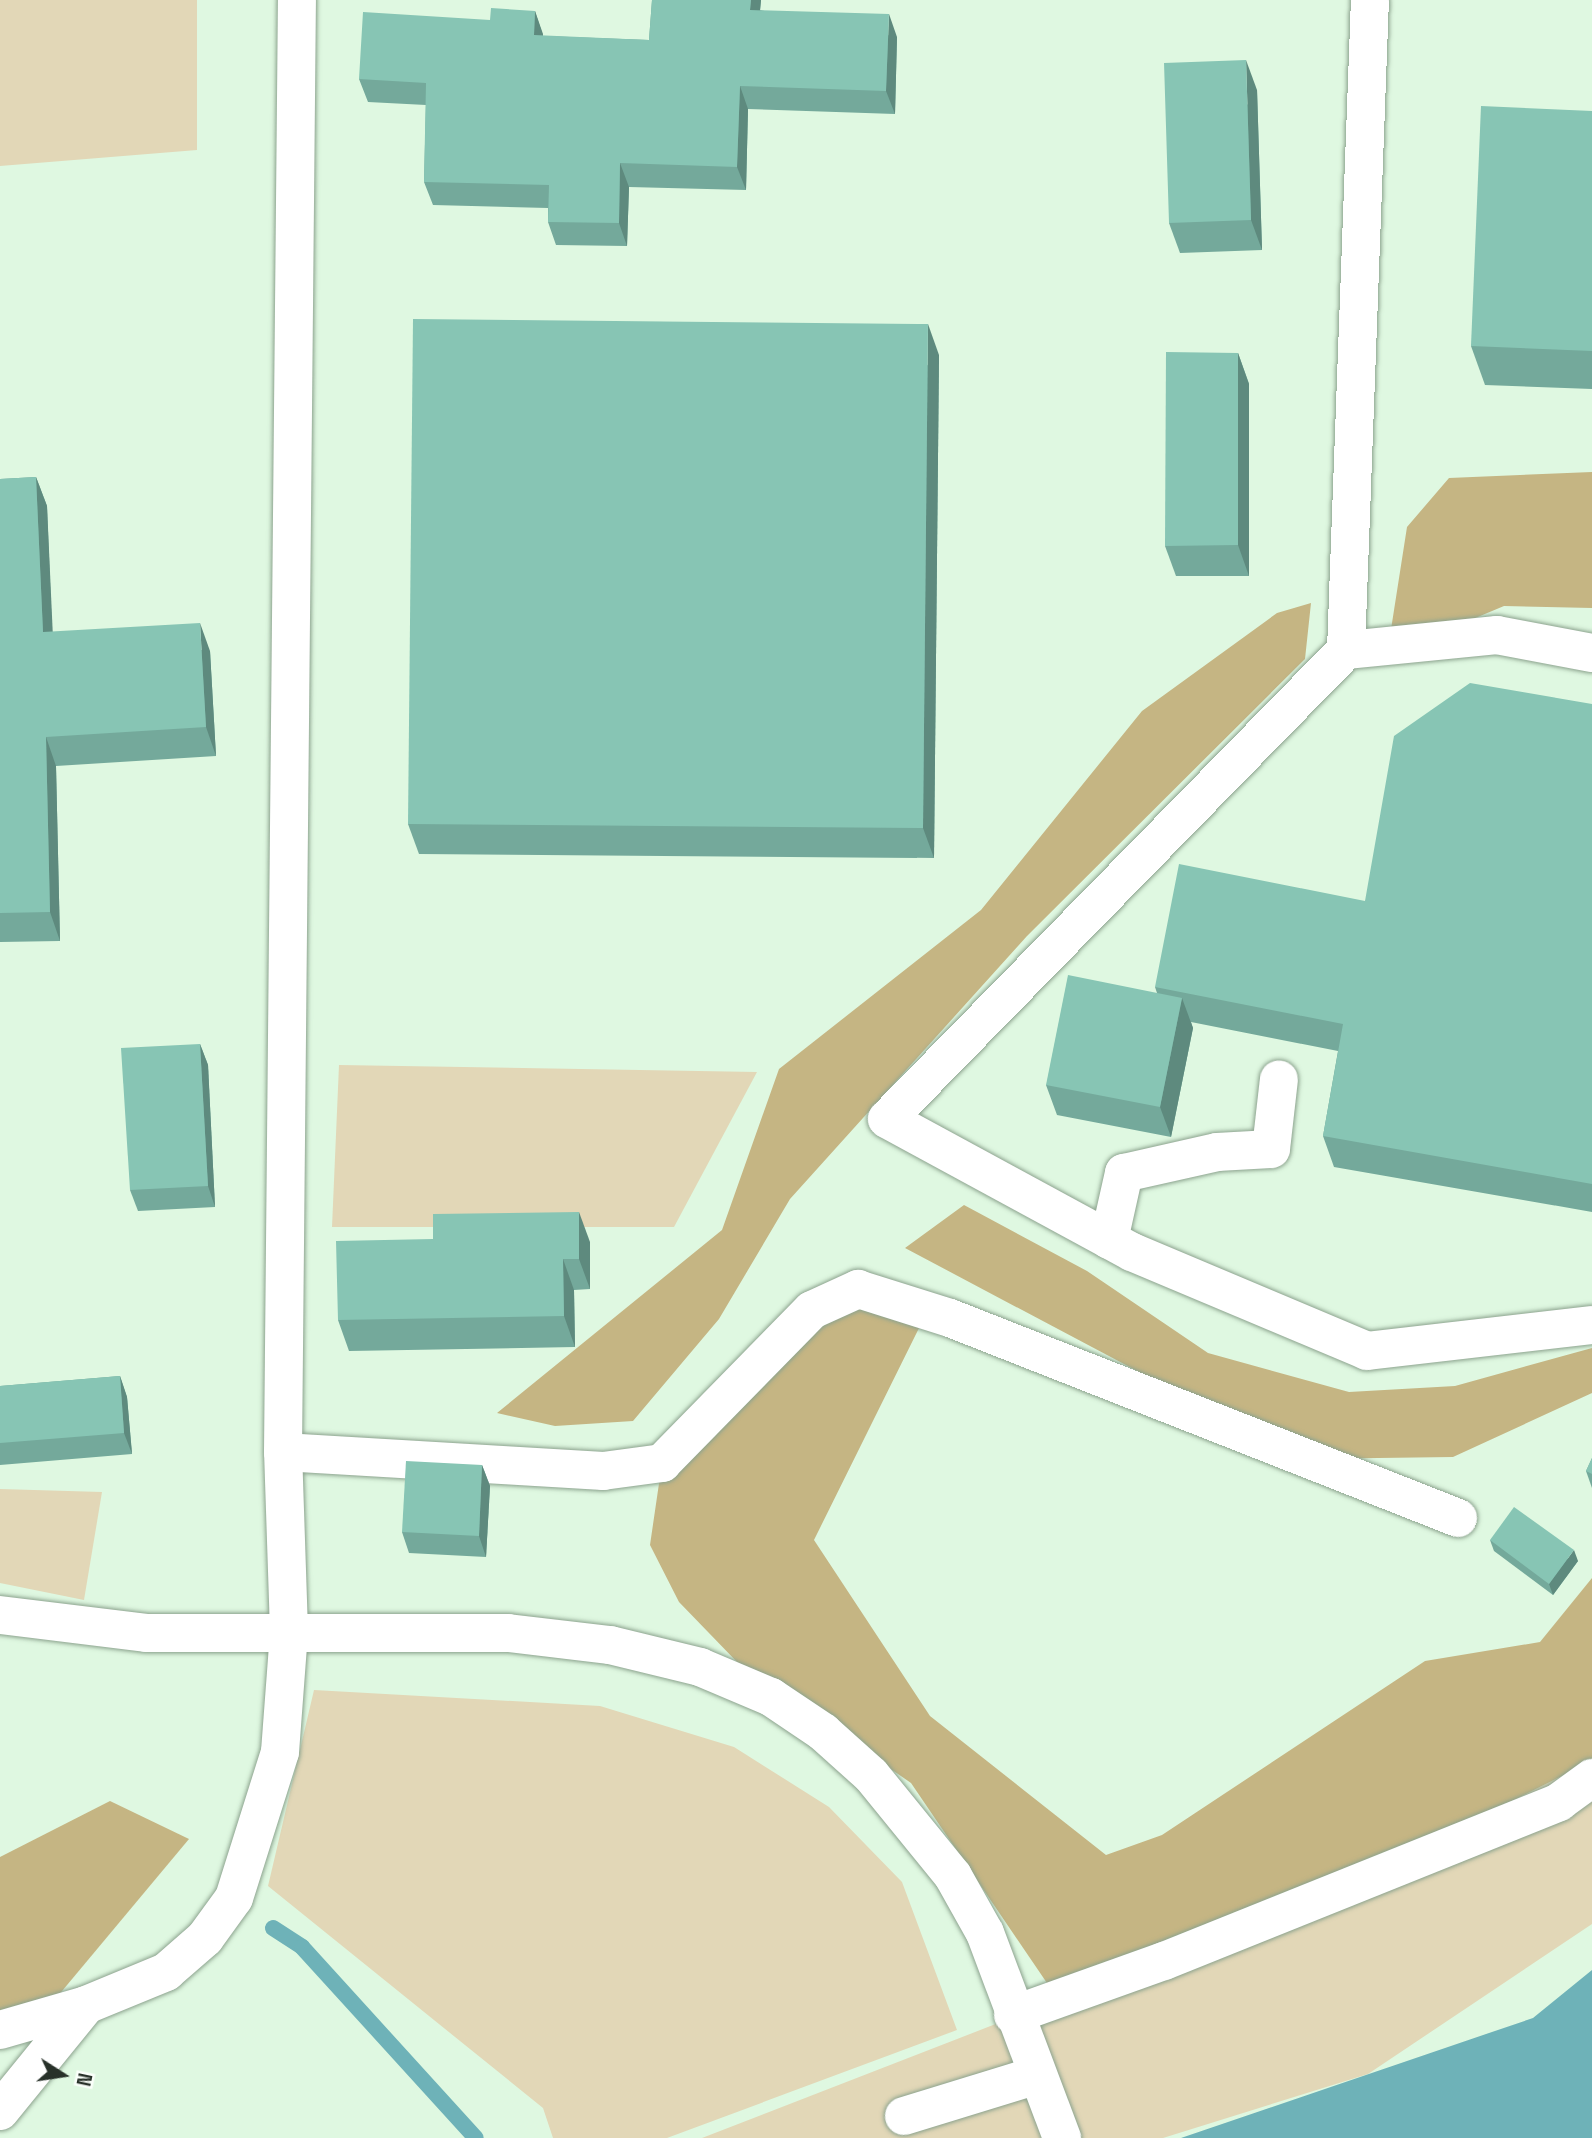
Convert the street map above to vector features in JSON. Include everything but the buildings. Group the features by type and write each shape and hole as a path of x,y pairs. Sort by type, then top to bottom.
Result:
{"street":[{"path":"0,2031 86,2005 166,1972 205,1938 234,1898 280,1752 289,1631 283,1452 297,0"},
{"path":"1346,650 1370,0"},
{"path":"1592,653 1497,635 1346,650 887,1119 1109,1240 1367,1351 1592,1325"},
{"path":"1109,1240 1124,1173 1217,1152 1270,1149 1279,1079"},
{"path":"283,1452 603,1471 662,1463 813,1310 858,1289 950,1318 1458,1518"},
{"path":"0,1615 146,1633 508,1633 610,1645 700,1667 771,1697 823,1732 912,1820 953,1876 985,1933 1013,2015 1062,2138"},
{"path":"1013,2015 1164,1961 1559,1802 1592,1778"},
{"path":"0,2111 86,2005"},
{"path":"904,2116 1037,2075"}],"shaded area":[{"path":"0,0 197,0 197,150 0,166"},
{"path":"1592,472 1592,608 1504,606 1387,655 1407,527 1449,478"},
{"path":"1311,603 1305,659 1027,936 790,1199 719,1319 633,1421 555,1426 497,1413 722,1230 779,1069 981,910 1142,711 1277,613"},
{"path":"339,1065 757,1072 674,1227 332,1227"},
{"path":"964,1205 1087,1271 1208,1353 1349,1392 1455,1386 1592,1348 1592,1393 1453,1457 1303,1459 905,1248"},
{"path":"871,1293 922,1322 814,1540 930,1716 1106,1855 1162,1835 1425,1661 1540,1642 1592,1578 1592,1761 1305,1904 1049,1986 911,1783 738,1663 679,1602 650,1545 662,1463 812,1310"},
{"path":"0,1489 102,1492 84,1600 0,1583"},
{"path":"314,1690 600,1706 734,1747 829,1807 902,1882 957,2030 667,2138 553,2138 543,2108 268,1886"},
{"path":"1592,1761 1592,1924 1368,2074 1163,2138 702,2138 1305,1904"},
{"path":"110,1801 189,1839 27,2033 0,2037 0,1857"}],"water":[{"path":"1592,1970 1592,2138 1181,2138 1533,2018"}],"waterway":[{"path":"273,1928 302,1947 476,2138"}]}
